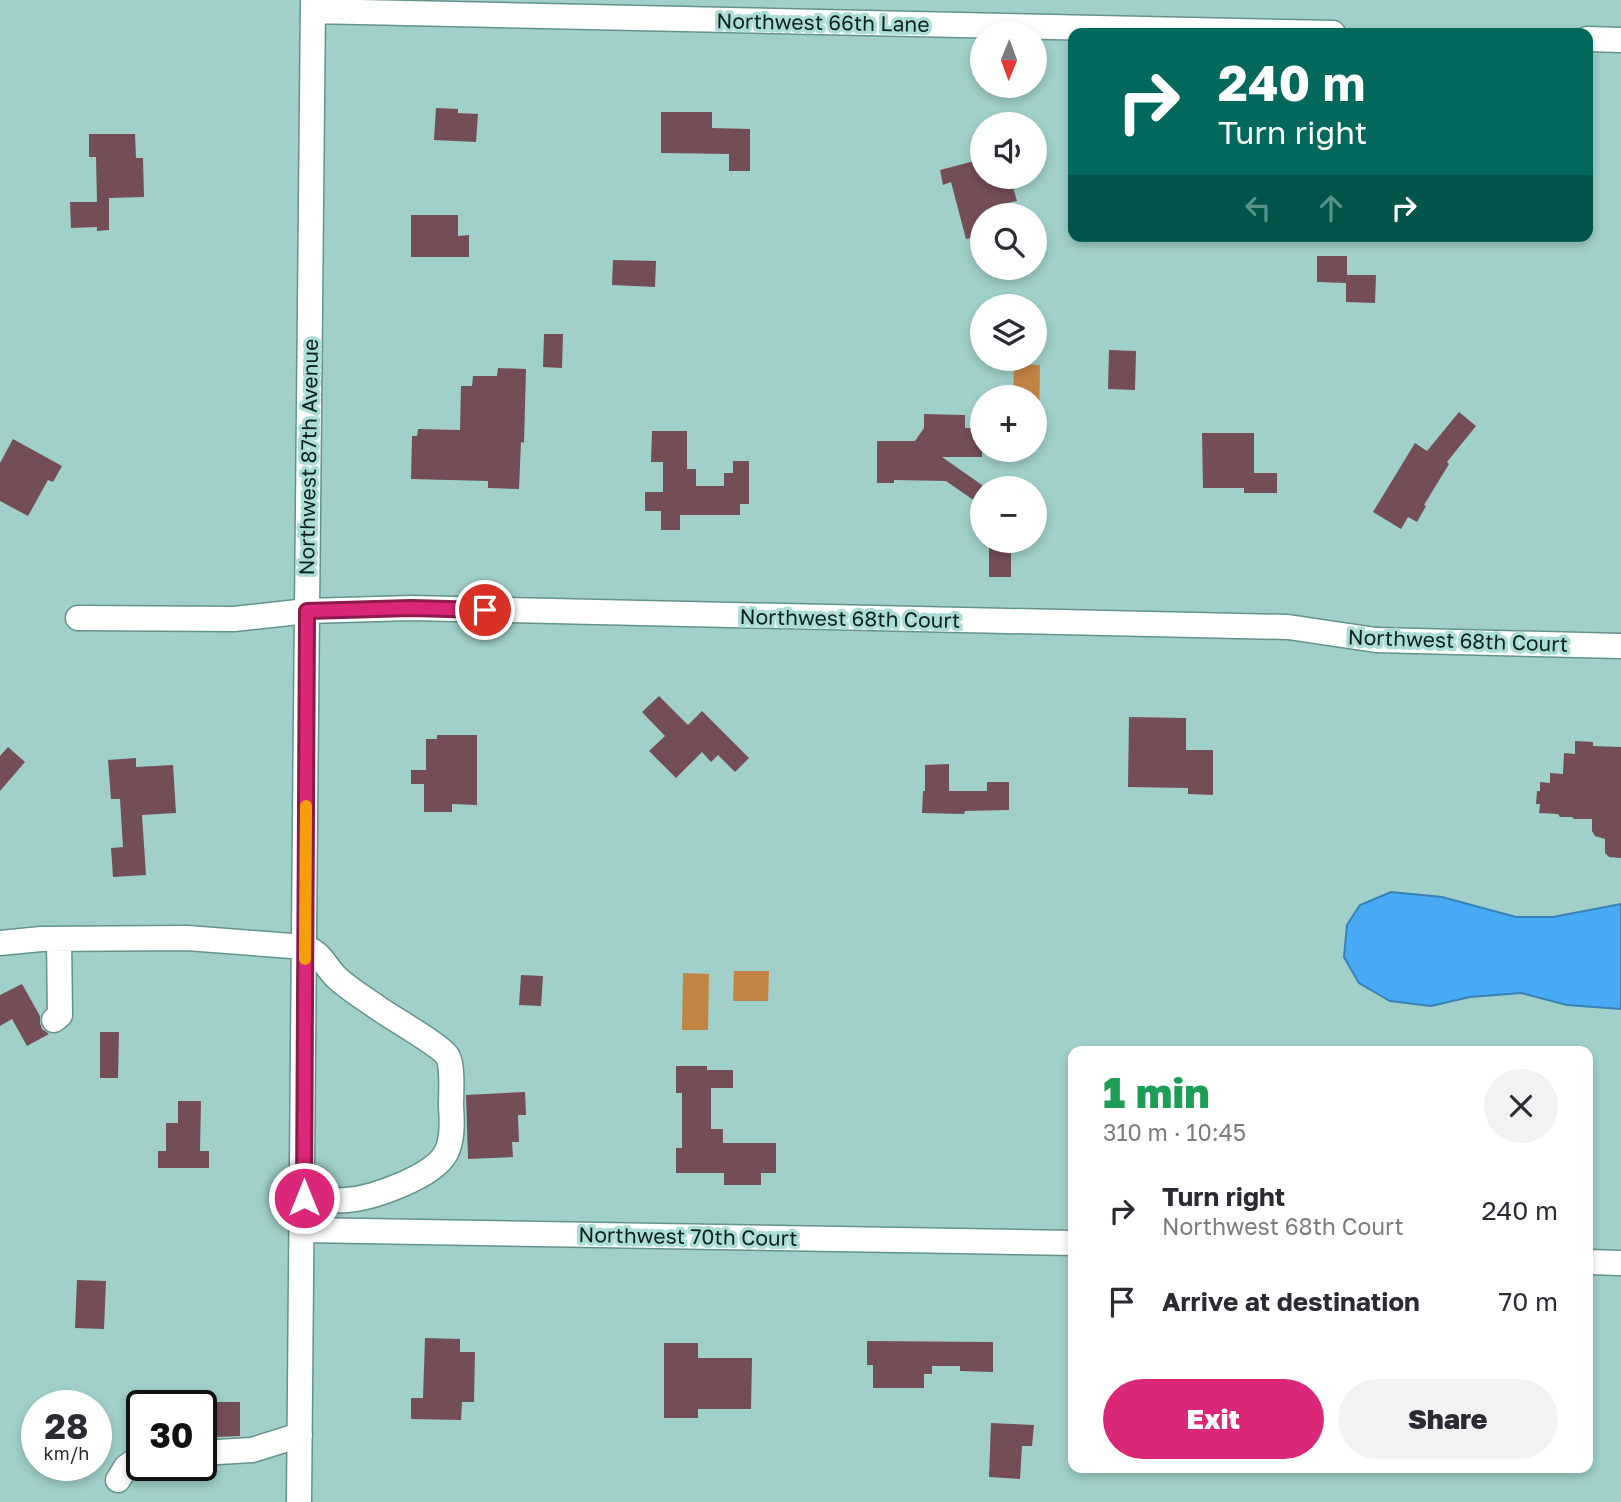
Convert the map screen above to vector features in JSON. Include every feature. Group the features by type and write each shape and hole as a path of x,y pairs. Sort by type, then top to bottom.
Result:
{"street":[{"name":"Northwest 66th Lane","path":"313,6 1144,28"},
{"name":"Northwest 87th Avenue","path":"299,1502 304,1198 313,6"},
{"path":"1593,39 1621,40"},
{"name":"Northwest 68th Court","path":"78,618 234,619 307,611 411,608 1287,627 1376,640 1621,646"},
{"path":"0,943 59,939 187,938 305,947 317,952 336,977 448,1057 451,1138 438,1164 423,1175 361,1198 345,1201 304,1198"},
{"path":"54,1020 60,1015 59,939"},
{"name":"Northwest 70th Court","path":"303,1230 1068,1243"},
{"path":"1593,1262 1621,1263"},
{"path":"217,1452 252,1450 300,1435"},
{"path":"118,1480 126,1467"}],"shaded area":[{"path":"1014,371 1040,371 1040,385 1013,385"},
{"path":"734,971 769,971 768,1001 733,1001"},
{"path":"683,973 709,974 708,1030 682,1030"}],"water":[{"path":"1391,892 1442,897 1516,917 1553,917 1621,904 1621,1009 1567,1005 1521,993 1470,997 1431,1006 1390,1001 1359,983 1344,957 1347,925 1360,905"}],"building":[{"path":"436,108 458,109 458,113 478,114 476,142 434,140"},
{"path":"661,112 712,112 712,128 750,129 750,171 729,171 729,154 661,153"},
{"path":"89,134 135,134 136,158 143,158 144,197 109,198 109,230 97,231 97,227 71,228 70,202 97,202 96,157 89,157"},
{"path":"970,162 970,189 1014,189 1017,201 970,203 970,238 966,239 951,182 943,185 940,170"},
{"path":"411,215 458,215 458,236 469,235 469,257 411,257"},
{"path":"1317,256 1347,256 1347,275 1376,275 1375,303 1346,302 1346,283 1317,282"},
{"path":"613,260 656,261 655,287 612,285"},
{"path":"544,334 563,334 562,368 543,367"},
{"path":"1109,350 1136,351 1135,390 1108,389"},
{"path":"498,368 526,369 524,443 521,442 519,489 488,488 488,481 411,479 412,436 417,436 418,429 460,430 461,386 472,386 473,376 497,376"},
{"path":"1459,412 1476,426 1447,462 1449,464 1417,522 1408,517 1401,529 1373,512 1415,443 1427,451"},
{"path":"924,414 965,415 965,428 970,428 970,457 942,457 970,477 970,498 946,481 894,480 894,483 877,483 877,441 915,441 924,428"},
{"path":"652,431 687,431 687,469 696,469 696,486 724,486 724,473 733,473 733,461 749,461 749,504 740,504 740,515 680,515 680,530 661,530 661,511 645,511 645,492 663,492 663,462 651,462"},
{"path":"1202,433 1254,433 1254,473 1277,473 1277,493 1244,493 1244,488 1203,488"},
{"path":"13,439 62,466 53,482 48,480 28,516 0,501 0,463"},
{"path":"989,553 1011,553 1011,577 989,577"},
{"path":"659,696 688,725 702,711 749,758 735,772 718,755 711,762 702,752 676,778 649,751 665,736 642,712"},
{"path":"1129,717 1186,718 1186,750 1213,750 1213,795 1188,794 1188,788 1128,787"},
{"path":"437,735 477,735 477,805 452,804 452,812 424,812 424,784 411,784 411,770 426,770 426,739 437,739"},
{"path":"1575,741 1593,742 1593,746 1621,747 1621,858 1609,857 1605,853 1605,839 1595,836 1592,819 1539,813 1540,804 1536,804 1540,782 1550,783 1550,773 1563,774 1564,753 1575,754"},
{"path":"8,747 25,762 0,791 0,756"},
{"path":"136,758 136,767 173,765 176,813 142,815 146,875 113,877 111,848 123,847 120,799 111,799 108,760"},
{"path":"949,764 949,791 987,791 987,782 1009,782 1009,810 965,811 964,814 922,813 925,765"},
{"path":"521,975 543,976 541,1006 519,1005"},
{"path":"22,984 40,1016 42,1029 49,1034 27,1046 12,1019 0,1026 0,995"},
{"path":"100,1032 119,1032 118,1078 100,1078"},
{"path":"676,1066 707,1066 707,1070 733,1070 733,1088 711,1088 711,1129 723,1129 723,1143 776,1143 776,1173 761,1173 761,1185 724,1185 724,1173 676,1173 676,1148 682,1148 682,1093 676,1093"},
{"path":"525,1092 526,1115 518,1115 519,1142 512,1142 513,1157 468,1159 466,1095"},
{"path":"178,1101 201,1101 200,1151 209,1151 209,1168 158,1168 158,1151 166,1151 166,1123 178,1123"},
{"path":"77,1280 106,1281 104,1329 75,1328"},
{"path":"425,1338 460,1339 460,1352 475,1352 474,1402 462,1402 461,1420 411,1419 411,1398 423,1398"},
{"path":"867,1341 993,1342 993,1372 960,1371 960,1366 932,1366 932,1374 924,1374 924,1388 873,1388 873,1365 867,1365"},
{"path":"664,1343 698,1343 698,1358 752,1358 751,1409 698,1409 698,1418 664,1418"},
{"path":"217,1402 240,1402 240,1436 217,1437"},
{"path":"991,1423 1034,1425 1032,1446 1022,1446 1020,1479 989,1477"}],"slow traffic":[{"path":"305,959 306,806"}],"route":[{"path":"304,1198 307,611 411,608 485,610"}]}
